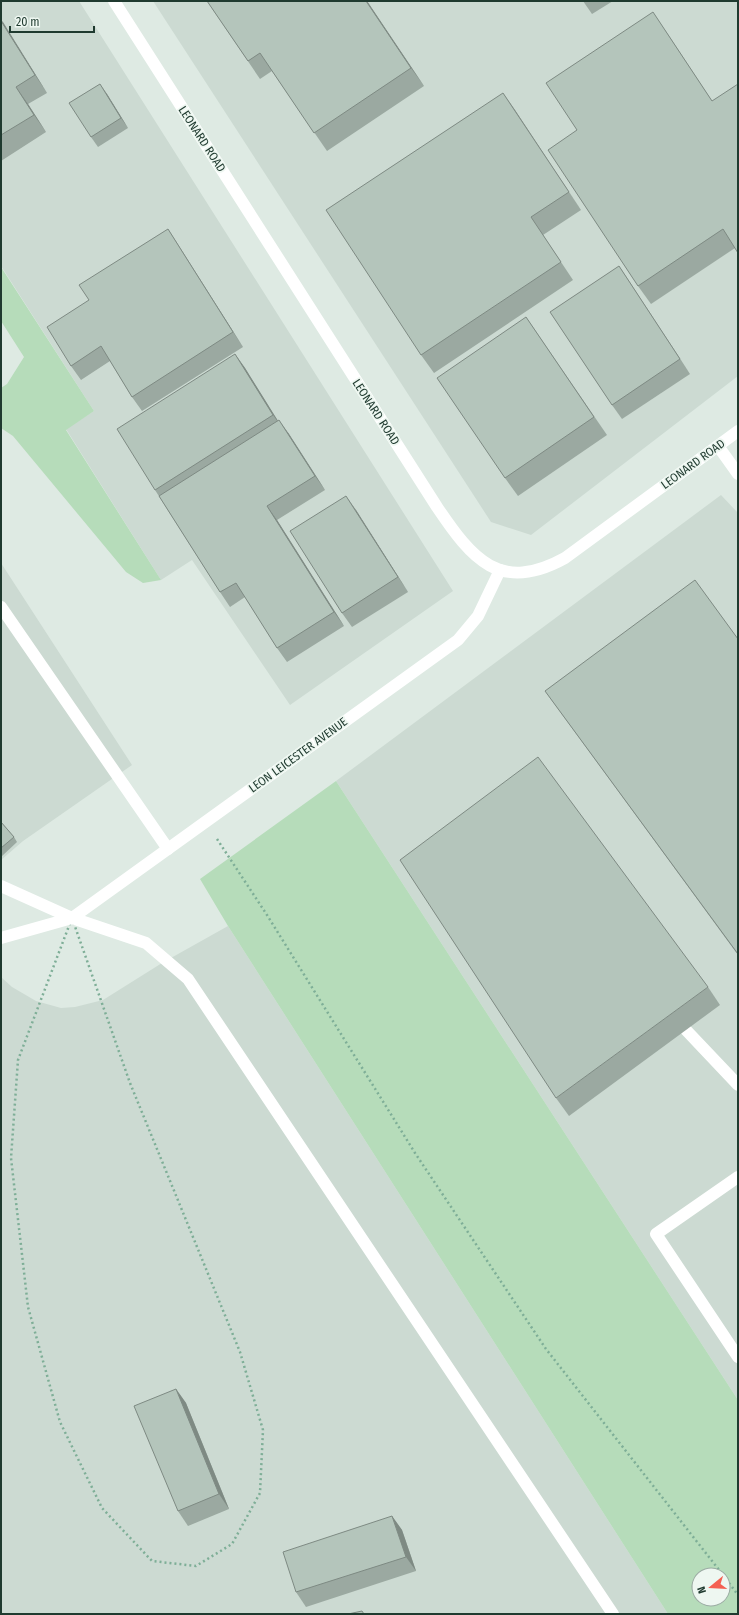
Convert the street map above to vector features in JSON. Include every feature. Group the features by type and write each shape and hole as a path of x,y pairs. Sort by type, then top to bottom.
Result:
{"street":[{"name":"LEONARD ROAD","path":"114,1 452,530 460,541 478,559 500,570 509,572 536,572 565,558 738,431"},
{"path":"718,446 738,474"},
{"name":"LEON LEICESTER AVENUE","path":"1,938 72,918 458,640 478,616 500,570"},
{"path":"1,606 168,849"},
{"path":"1,886 72,918 146,944 188,979 613,1614"},
{"path":"686,1030 738,1084"},
{"path":"738,1177 656,1234 738,1357"}],"path":[{"path":"205,822 267,915 414,1153 546,1349 717,1567"},
{"path":"72,918 130,1083 240,1352 263,1430 260,1493 232,1544 196,1566 152,1561 102,1508 60,1422 28,1308 11,1158 18,1060 72,918"},
{"path":"731,1586 738,1595"}],"shaded area":[{"path":"1,1 79,1 453,591 290,705 192,560 161,580 66,429 94,411 1,266"},
{"path":"153,1 738,1 738,376 531,535 491,522"},
{"path":"721,495 738,513 738,1400 336,781"},
{"path":"1,563 132,765 23,841 1,860"},
{"path":"228,926 668,1614 1,1614 1,977 12,987 36,1001 61,1008 75,1007 103,1000 162,963"}],"green space":[{"path":"1,267 94,411 66,430 161,580 143,583 126,572 13,436 1,428 1,388 7,384 24,357 1,321"},
{"path":"336,781 738,1400 738,1614 668,1614 228,926 200,879"}],"building":[{"path":"207,1 366,1 411,68 314,133 260,53 248,61"},
{"path":"653,12 712,101 738,84 738,253 723,229 638,286 548,150 577,130 546,83"},
{"path":"1,21 35,75 16,87 34,115 1,135"},
{"path":"100,84 121,118 91,137 69,103"},
{"path":"503,93 569,192 531,217 561,262 421,355 326,210"},
{"path":"168,229 233,332 132,397 101,346 71,366 47,327 89,300 79,285"},
{"path":"619,266 680,359 612,405 550,312"},
{"path":"526,317 594,417 505,478 437,378"},
{"path":"235,354 273,415 155,490 117,429"},
{"path":"279,420 315,476 267,506 334,612 277,648 236,583 220,592 159,496"},
{"path":"346,496 398,577 342,613 290,531"},
{"path":"695,580 738,639 738,954 545,691"},
{"path":"538,757 708,987 556,1098 400,860"},
{"path":"1,822 14,837 1,848"},
{"path":"176,1389 219,1494 178,1511 134,1406"},
{"path":"392,1516 406,1557 296,1592 283,1552"},
{"path":"362,1611 364,1614 348,1614"}]}
